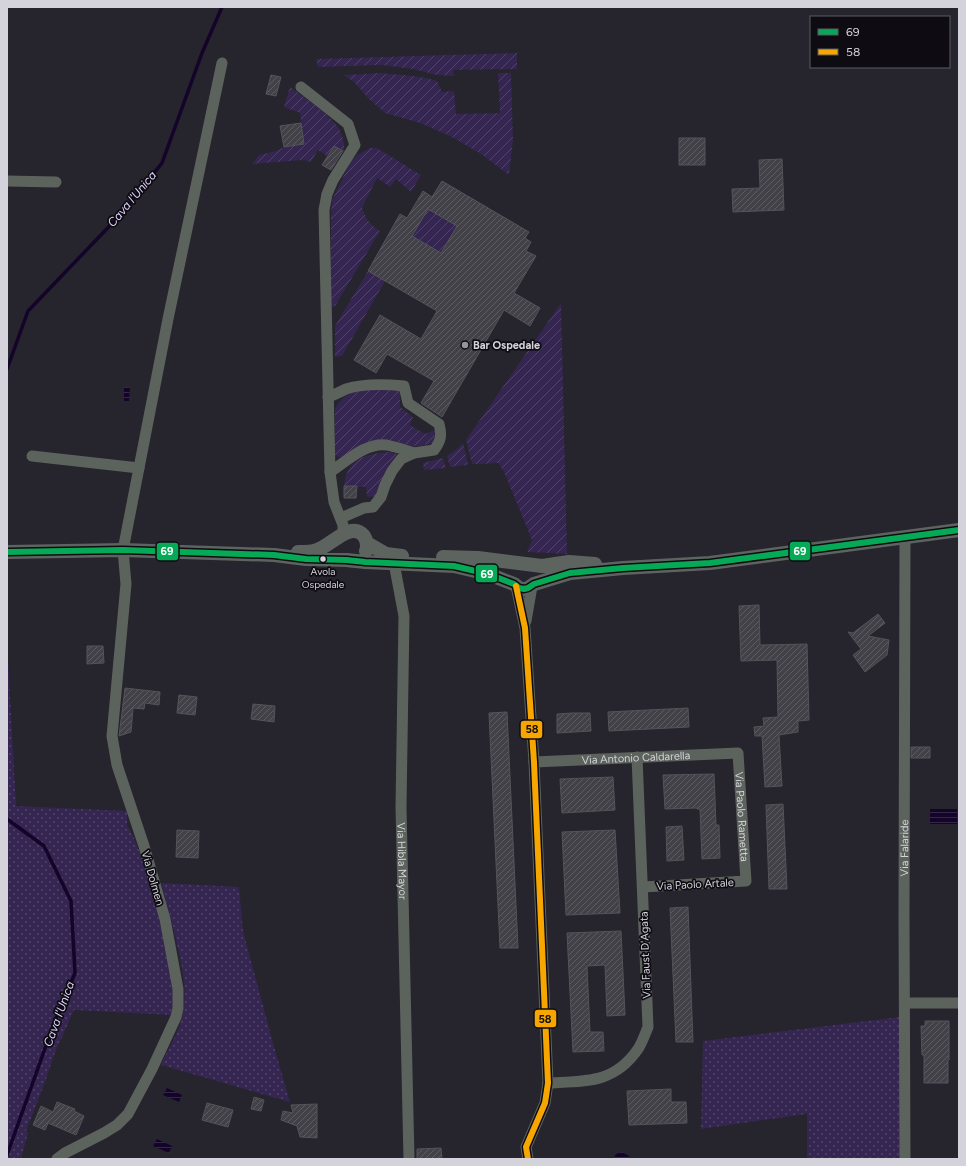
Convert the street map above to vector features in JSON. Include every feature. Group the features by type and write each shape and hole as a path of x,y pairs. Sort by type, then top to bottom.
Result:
{"main road":[{"path":"274,555 317,550 348,531 353,530 362,534 366,538 367,549 362,558 352,560 340,554 337,546 342,535"},
{"path":"7,552 123,550 274,555 306,559 454,566 488,574 524,589 570,573 710,563 959,530"},
{"path":"367,543 386,554 399,556 478,558 542,566 569,562 624,568"},
{"path":"515,585 511,577 513,569 519,564 525,563 531,566 536,572 536,578 533,585"}],"street":[{"name":"Via Dolmen","path":"57,1159 65,1153 118,1125 128,1114 152,1069 174,1022 178,1008 178,989 165,919 144,846 117,765 112,736 126,584 123,550 168,319 222,63"},
{"path":"301,87 348,124 355,145 333,180 324,210 330,472 334,502 343,525 342,535"},
{"path":"7,181 56,182"},
{"path":"328,397 347,389 368,385 388,384 404,386 408,403 439,424 442,433 441,440 434,450 414,453 401,460 392,471 381,497 373,507 364,508 341,518"},
{"path":"330,472 361,451 373,446 387,445 414,453"},
{"path":"32,456 139,468"},
{"name":"Via Falaride","path":"905,537 905,1159"},
{"name":"Via Hibla Mayor","path":"394,563 404,616 401,807 409,1159"},
{"path":"515,585 525,628 534,762 548,1083 545,1103 526,1147 528,1159"},
{"path":"525,628 533,585"},
{"name":"Via Antonio Caldarella","path":"534,762 738,753"},
{"name":"Via Paolo Rametta","path":"738,753 746,881"},
{"name":"Via Faust D'Agata","path":"548,1083 593,1080 615,1073 629,1061 639,1048 648,1027 637,757"},
{"name":"Via Paolo Artale","path":"643,887 746,881"},
{"path":"905,1003 959,1003"}],"shaded area":[{"path":"517,53 517,69 453,70 454,76 437,75 413,69 381,65 318,67 316,59"},
{"path":"380,73 416,76 437,81 442,92 454,91 456,114 500,113 498,73 511,73 513,140 509,175 481,154 450,136 420,123 385,113 369,99 354,82 344,75"},
{"path":"290,87 318,107 336,125 343,138 344,152 334,146 327,156 318,150 311,162 303,160 252,164 259,155 276,151 284,147 304,144 300,113 284,107"},
{"path":"370,148 377,148 421,175 411,192 396,179 390,187 377,178 362,208 365,216 373,226 380,231 335,306 331,307 332,200 351,161 357,155"},
{"path":"428,209 457,226 441,253 412,236"},
{"path":"368,271 385,281 342,356 335,357 335,326"},
{"path":"561,303 567,554 527,552 532,540 504,472 498,463 472,464 466,440"},
{"path":"124,387 130,387 129,401 124,401"},
{"path":"376,389 400,390 400,407 413,417 410,425 425,434 435,430 434,443 410,446 387,439 377,440 342,457 335,455 335,409 347,395 357,391"},
{"path":"463,443 468,465 450,467 447,456"},
{"path":"390,452 397,454 388,469 378,496 367,497 366,487 344,486 349,469 359,459 373,454"},
{"path":"443,458 446,468 424,470 423,463"},
{"path":"7,640 16,806 127,811 127,825 140,853 151,886 170,964 175,1001 171,1015 74,1010 54,1055 26,1131 28,1133 21,1159 7,1159"},
{"path":"930,809 957,809 957,824 930,824"},
{"path":"161,883 239,887 243,931 290,1102 161,1065 181,1021 184,993 183,975 178,948"},
{"path":"900,1017 901,1159 807,1159 807,1114 701,1129 703,1041"},
{"path":"167,1088 182,1095 179,1102 163,1095"},
{"path":"157,1139 172,1146 169,1153 153,1146"},
{"path":"622,1152 629,1156 630,1159 613,1159 616,1154"}],"building":[{"path":"271,75 281,77 276,96 266,94"},
{"path":"301,123 304,144 284,147 280,126"},
{"path":"679,138 705,138 705,165 679,165"},
{"path":"334,146 343,151 331,170 322,165"},
{"path":"782,159 784,210 733,212 732,189 760,188 759,160"},
{"path":"442,181 529,232 525,238 531,242 526,251 536,256 514,293 540,308 530,326 504,310 442,417 421,403 434,381 387,354 376,373 354,360 380,315 421,339 437,311 368,271 400,214 407,218 423,191 432,197","holes":["428,209 457,226 441,253 412,236"]},
{"path":"344,486 357,486 356,498 344,498"},
{"path":"759,605 760,645 807,644 809,720 798,721 798,732 779,735 782,786 765,787 762,736 755,736 754,727 764,726 763,718 778,717 777,660 741,661 739,606"},
{"path":"878,614 885,623 868,636 889,640 887,655 865,672 853,655 861,649 848,632 853,633"},
{"path":"87,646 103,646 104,663 87,664"},
{"path":"125,688 160,692 159,705 145,703 144,709 133,708 131,732 119,736"},
{"path":"179,695 197,697 195,715 177,713"},
{"path":"253,704 275,706 274,722 251,719"},
{"path":"688,708 689,727 609,731 608,712"},
{"path":"507,712 518,948 500,948 489,713"},
{"path":"590,713 591,731 557,733 557,714"},
{"path":"911,747 930,747 930,758 911,758"},
{"path":"714,774 716,825 719,825 720,858 702,859 700,809 665,809 663,775"},
{"path":"613,777 615,810 562,813 560,779"},
{"path":"783,804 787,889 769,889 766,805"},
{"path":"682,826 684,860 667,861 666,827"},
{"path":"177,830 199,831 198,858 176,857"},
{"path":"615,830 620,913 566,915 562,832"},
{"path":"688,907 693,1042 676,1042 670,908"},
{"path":"621,931 625,1015 607,1016 605,965 587,966 590,1032 603,1032 604,1051 573,1052 567,933"},
{"path":"925,1021 949,1021 948,1083 924,1083 924,1055 922,1055 921,1026 925,1026"},
{"path":"671,1089 671,1102 686,1102 687,1123 629,1125 627,1091"},
{"path":"254,1097 264,1100 261,1111 251,1109"},
{"path":"57,1102 75,1109 74,1111 84,1116 76,1135 48,1123 45,1130 33,1125 41,1106 53,1112"},
{"path":"207,1103 233,1110 228,1127 202,1120"},
{"path":"317,1104 317,1138 300,1137 297,1126 281,1120 283,1111 293,1113 291,1105"},
{"path":"441,1148 442,1159 417,1159 417,1149"}],"waterway":[{"name":"Cava l'Unica","path":"7,369 28,311 122,213 162,163 202,53 222,7"},
{"name":"Cava l'Unica","path":"7,819 44,846 71,901 75,973 53,1026 7,1155"}],"transit line":[{"name":"69","path":"7,552 123,550 274,555 306,559 454,566 488,574 524,589 534,584 570,573 623,568 710,563 959,530"},
{"name":"58","path":"516,586 525,628 534,762 548,1083 545,1103 526,1147 528,1159"}],"place":[{"name":"Bar Ospedale","path":"465,345"},
{"name":"Avola Ospedale","path":"323,559"}]}
